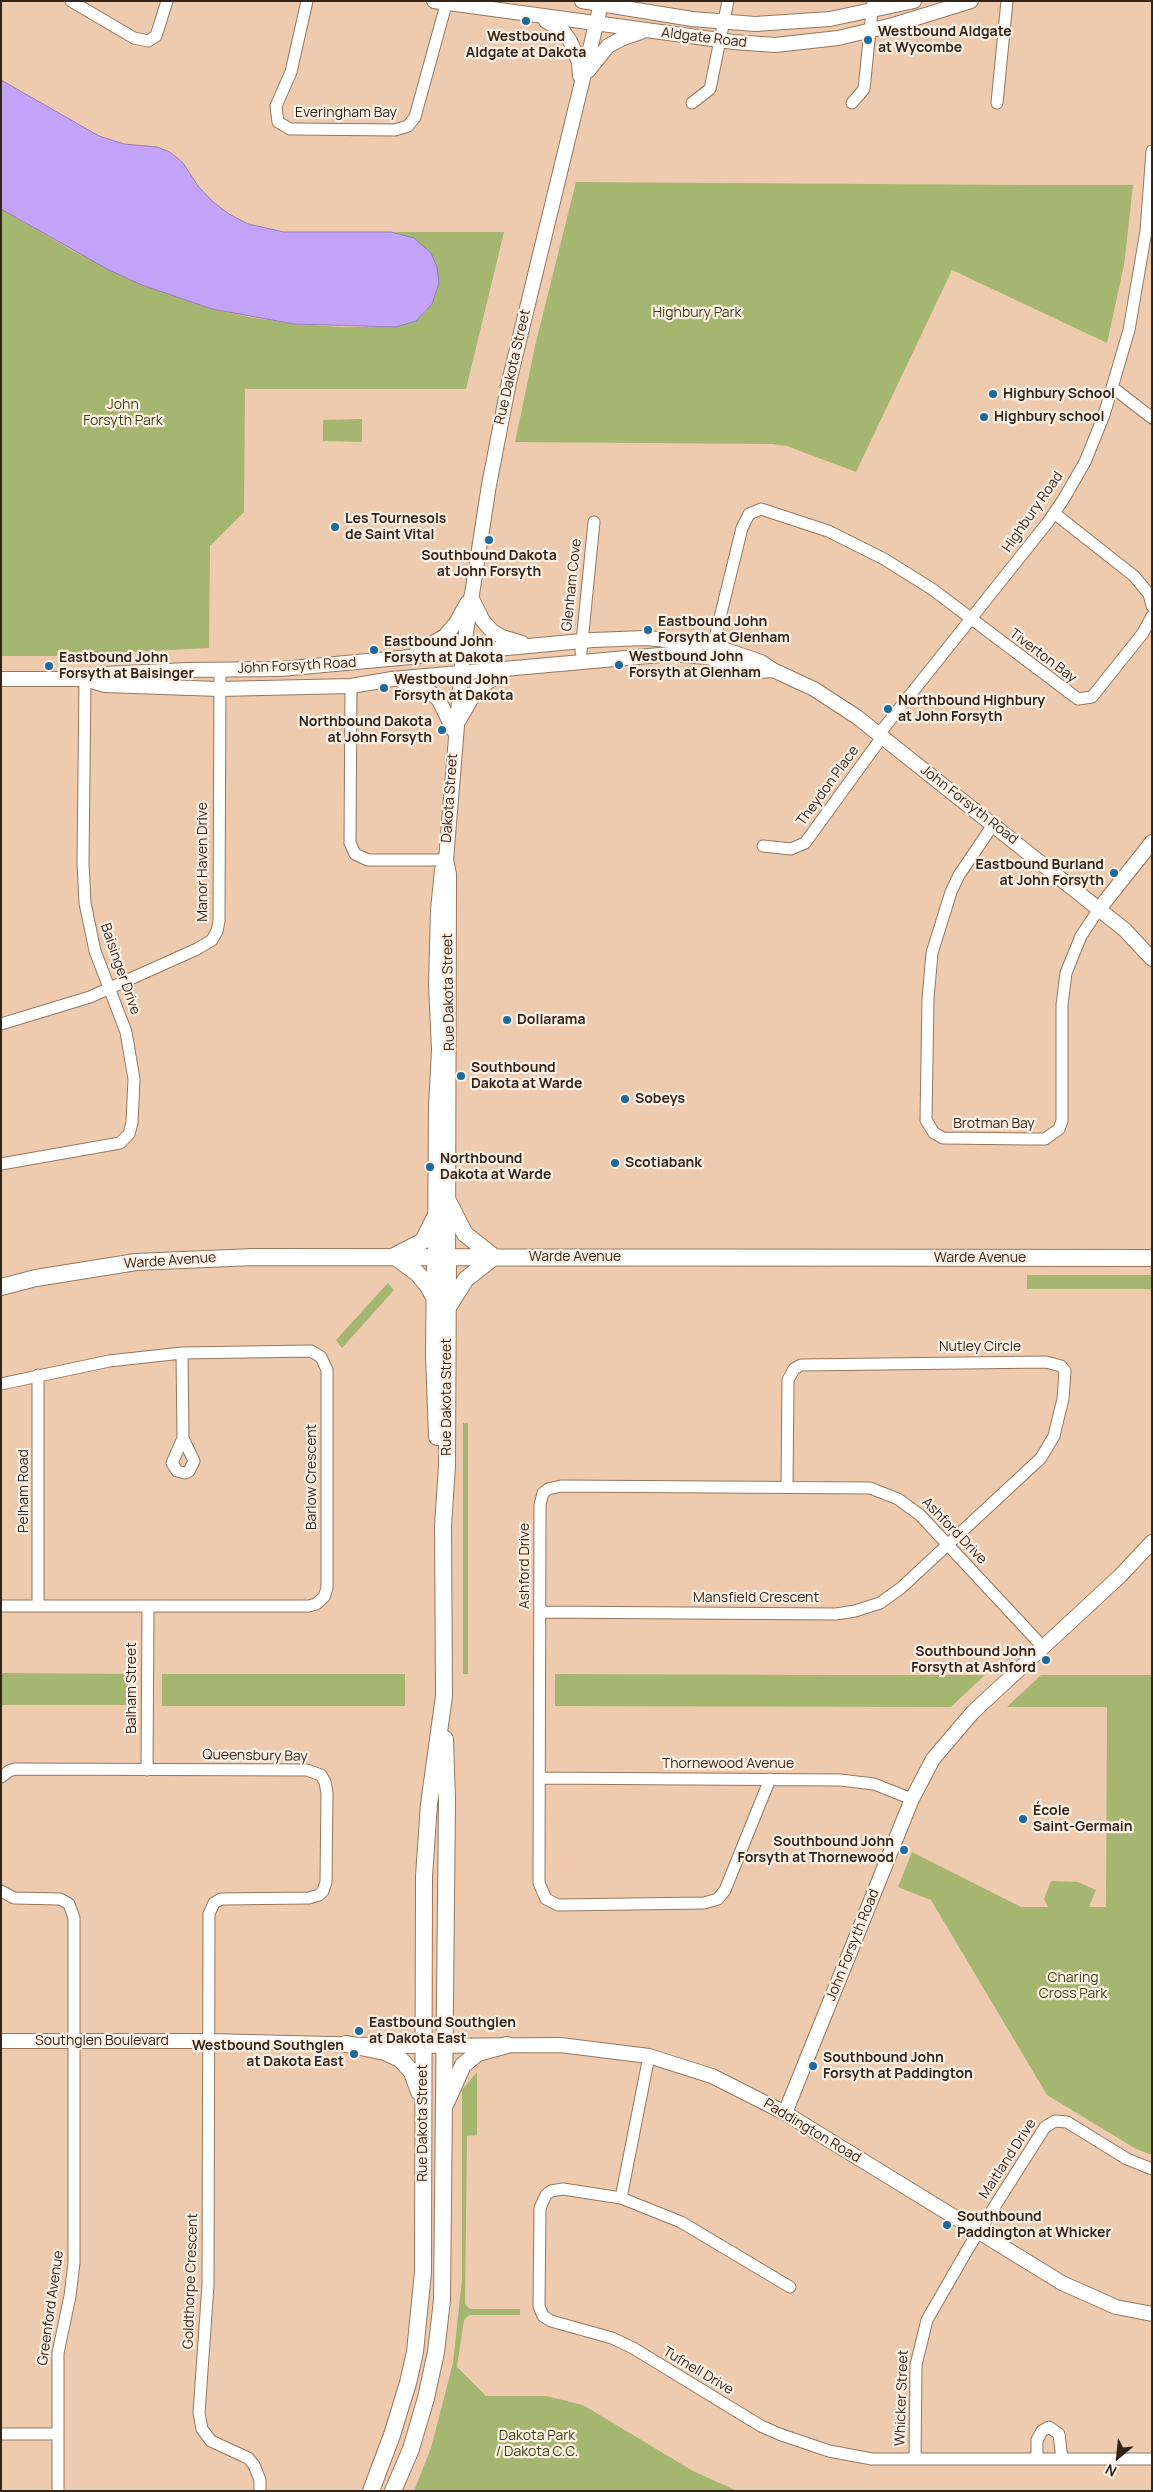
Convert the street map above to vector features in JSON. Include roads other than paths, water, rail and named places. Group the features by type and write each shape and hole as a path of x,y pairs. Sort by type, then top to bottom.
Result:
{"main road":[{"path":"446,1311 466,1278 494,1257 465,1234 447,1199"},
{"path":"435,1299 428,1286 416,1273 394,1256 423,1240 436,1215"},
{"name":"Warde Avenue","path":"1,1287 36,1278 136,1262 254,1256 1152,1258"},
{"name":"Rue Dakota Street","path":"442,1256 435,1299 435,1404 444,1509"},
{"name":"Rue Dakota Street","path":"371,2491 404,2401 415,2352 423,2272 424,1876 429,1804 442,1719 444,1509 447,1466 446,1311 442,1256"},
{"name":"Rue Dakota Street","path":"393,2491 418,2426 432,2375 443,2274 442,2114 447,1752 442,1719"},
{"path":"346,2044 385,2052 400,2059 412,2072 423,2105"},
{"path":"442,2114 456,2078 464,2065 478,2053 507,2045"}],"street":[{"path":"71,1 134,38 148,41 156,36 167,1"},
{"name":"Everingham Bay","path":"307,1 291,72 276,106 278,122 290,129 395,130 408,126 415,117 442,2"},
{"name":"Aldgate Road","path":"582,1 692,19 723,31 775,45 821,41 871,16 914,1"},
{"path":"692,103 710,90 728,1"},
{"name":"Aldgate Road","path":"442,2 648,31 723,31 871,16 972,1"},
{"path":"997,103 1007,1"},
{"name":"Rue Dakota Street","path":"455,735 460,673 471,596 489,484 509,382 601,4"},
{"path":"852,103 864,88 871,16"},
{"path":"539,17 563,31 570,41 578,62 581,83"},
{"path":"581,83 593,63 608,46 630,35 648,31"},
{"name":"Highbury Road","path":"881,735 1054,513 1088,455 1112,387 1136,294 1147,215 1152,151"},
{"path":"1112,387 1152,418"},
{"path":"712,652 742,528 749,514 761,509 799,520 858,545 932,589 971,620"},
{"path":"1054,513 1134,576 1149,594 1152,606"},
{"name":"Glenham Cove","path":"581,646 594,522"},
{"path":"471,596 483,621 492,631 502,637 533,646"},
{"path":"407,657 433,645 445,636 456,623 471,596"},
{"name":"Tiverton Bay","path":"971,620 1071,696 1085,700 1092,697 1143,634 1152,616"},
{"name":"John Forsyth Road","path":"1,679 85,679 104,674 281,669 533,646 581,646 646,638 683,640 760,671 773,670 814,688 881,735 1099,909 1125,930 1152,959"},
{"name":"John Forsyth Road","path":"85,679 104,685 220,689 351,686 392,679 712,652"},
{"path":"455,735 466,706 477,689 511,668"},
{"name":"Manor Haven Drive","path":"1,1024 54,1009 110,988 202,947 212,940 217,931 220,670"},
{"name":"Baisinger Drive","path":"1,1164 113,1144 127,1137 134,1112 132,1062 126,1032 90,934 83,882 85,679"},
{"path":"392,679 419,686 439,700 455,735"},
{"name":"John Forsyth Road","path":"351,686 350,843 355,854 368,860 446,860"},
{"name":"Dakota Street","path":"446,860 455,735"},
{"name":"Theydon Place","path":"763,846 791,849 805,843 881,735"},
{"name":"Brotman Bay","path":"993,825 959,875 951,892 932,953 928,998 926,1120 934,1133 943,1138 1032,1140 1045,1139 1059,1129 1062,1121 1062,1005 1066,973 1081,936 1099,909"},
{"path":"1099,909 1152,842"},
{"name":"Rue Dakota Street","path":"442,1256 447,1199 449,874 446,860"},
{"name":"Rue Dakota Street","path":"436,1215 437,919 440,875 446,860"},
{"path":"436,1215 442,1256"},
{"name":"Barlow Crescent","path":"1,1384 110,1361 182,1353 312,1351 325,1361 327,1370 327,1588 322,1600 309,1606 1,1606"},
{"path":"182,1353 183,1438"},
{"name":"Nutley Circle","path":"787,1487 788,1380 794,1368 801,1365 1046,1362 1061,1366 1066,1377 1063,1399 1054,1436 1041,1458 948,1545"},
{"name":"Pelham Road","path":"38,1375 38,1606"},
{"name":"Ashford Drive","path":"770,1779 725,1890 718,1900 704,1903 558,1904 546,1899 539,1883 540,1505 543,1493 548,1489 561,1486 861,1488 888,1495 920,1515 1043,1647"},
{"name":"John Forsyth Road","path":"784,2113 912,1799 933,1760 960,1726 1120,1576 1152,1542"},
{"name":"Mansfield Crescent","path":"540,1612 846,1613 871,1607 893,1595 948,1545"},
{"name":"Balham Street","path":"147,1770 148,1606"},
{"name":"Queensbury Bay","path":"1,1777 9,1771 16,1769 307,1770 321,1774 326,1787 326,1882 319,1895 303,1899 221,1899 214,1903 210,1911 209,2041"},
{"name":"Thornewood Avenue","path":"540,1778 857,1781 892,1790 912,1799"},
{"path":"1,1891 14,1898 60,1899 69,1904 73,1910 74,2040"},
{"name":"Greenford Avenue","path":"58,2491 58,2353 70,2296 74,2263 74,2040"},
{"name":"Southglen Boulevard","path":"1,2041 209,2041 443,2046"},
{"name":"Goldthorpe Crescent","path":"209,2041 208,2285 200,2423 211,2441 248,2458 254,2465 260,2480 260,2491"},
{"name":"Paddington Road","path":"443,2046 588,2047 649,2056 712,2076 784,2113 1062,2283 1116,2307 1152,2314"},
{"path":"621,2198 649,2056"},
{"name":"Maitland Drive","path":"978,2233 1041,2133 1050,2123 1067,2122 1127,2159 1152,2170"},
{"name":"Tufnell Drive","path":"790,2288 681,2222 621,2198 563,2189 551,2191 546,2195 539,2212 539,2306 544,2316 551,2321 612,2338 633,2348 761,2426 829,2451 860,2457 915,2459 1152,2459"},
{"name":"Whicker Street","path":"915,2459 916,2365 923,2330 935,2305 978,2233"},
{"path":"1037,2459 1037,2440 1042,2431 1049,2427 1059,2434 1062,2459"},
{"path":"1,2434 58,2434"}],"place":[{"name":"Westbound Aldgate at Dakota","path":"526,21"},
{"name":"Westbound Aldgate at Wycombe","path":"868,40"},
{"name":"Highbury School","path":"993,394"},
{"name":"Highbury school","path":"984,417"},
{"name":"Les Tournesols de Saint Vital","path":"335,527"},
{"name":"Southbound Dakota at John Forsyth","path":"489,540"},
{"name":"Eastbound John Forsyth at Glenham","path":"648,630"},
{"name":"Eastbound John Forsyth at Dakota","path":"374,650"},
{"name":"Westbound John Forsyth at Glenham","path":"619,665"},
{"name":"Eastbound John Forsyth at Baisinger","path":"49,666"},
{"name":"Westbound John Forsyth at Dakota","path":"384,688"},
{"name":"Northbound Highbury at John Forsyth","path":"888,709"},
{"name":"Northbound Dakota at John Forsyth","path":"442,730"},
{"name":"Eastbound Burland at John Forsyth","path":"1114,873"},
{"name":"Dollarama","path":"507,1020"},
{"name":"Southbound Dakota at Warde","path":"461,1076"},
{"name":"Sobeys","path":"625,1099"},
{"name":"Scotiabank","path":"615,1163"},
{"name":"Northbound Dakota at Warde","path":"430,1167"},
{"name":"Southbound John Forsyth at Ashford","path":"1046,1660"},
{"name":"École Saint-Germain","path":"1023,1819"},
{"name":"Southbound John Forsyth at Thornewood","path":"904,1850"},
{"name":"Eastbound Southglen at Dakota East","path":"359,2031"},
{"name":"Westbound Southglen at Dakota East","path":"354,2054"},
{"name":"Southbound John Forsyth at Paddington","path":"813,2066"},
{"name":"Southbound Paddington at Whicker","path":"947,2225"}],"park label":[{"name":"Highbury Park","path":"697,313"},
{"name":"John Forsyth Park","path":"123,414"},
{"name":"Charing Cross Park","path":"1073,1986"},
{"name":"Dakota Park / Dakota C.C.","path":"537,2444"}]}
